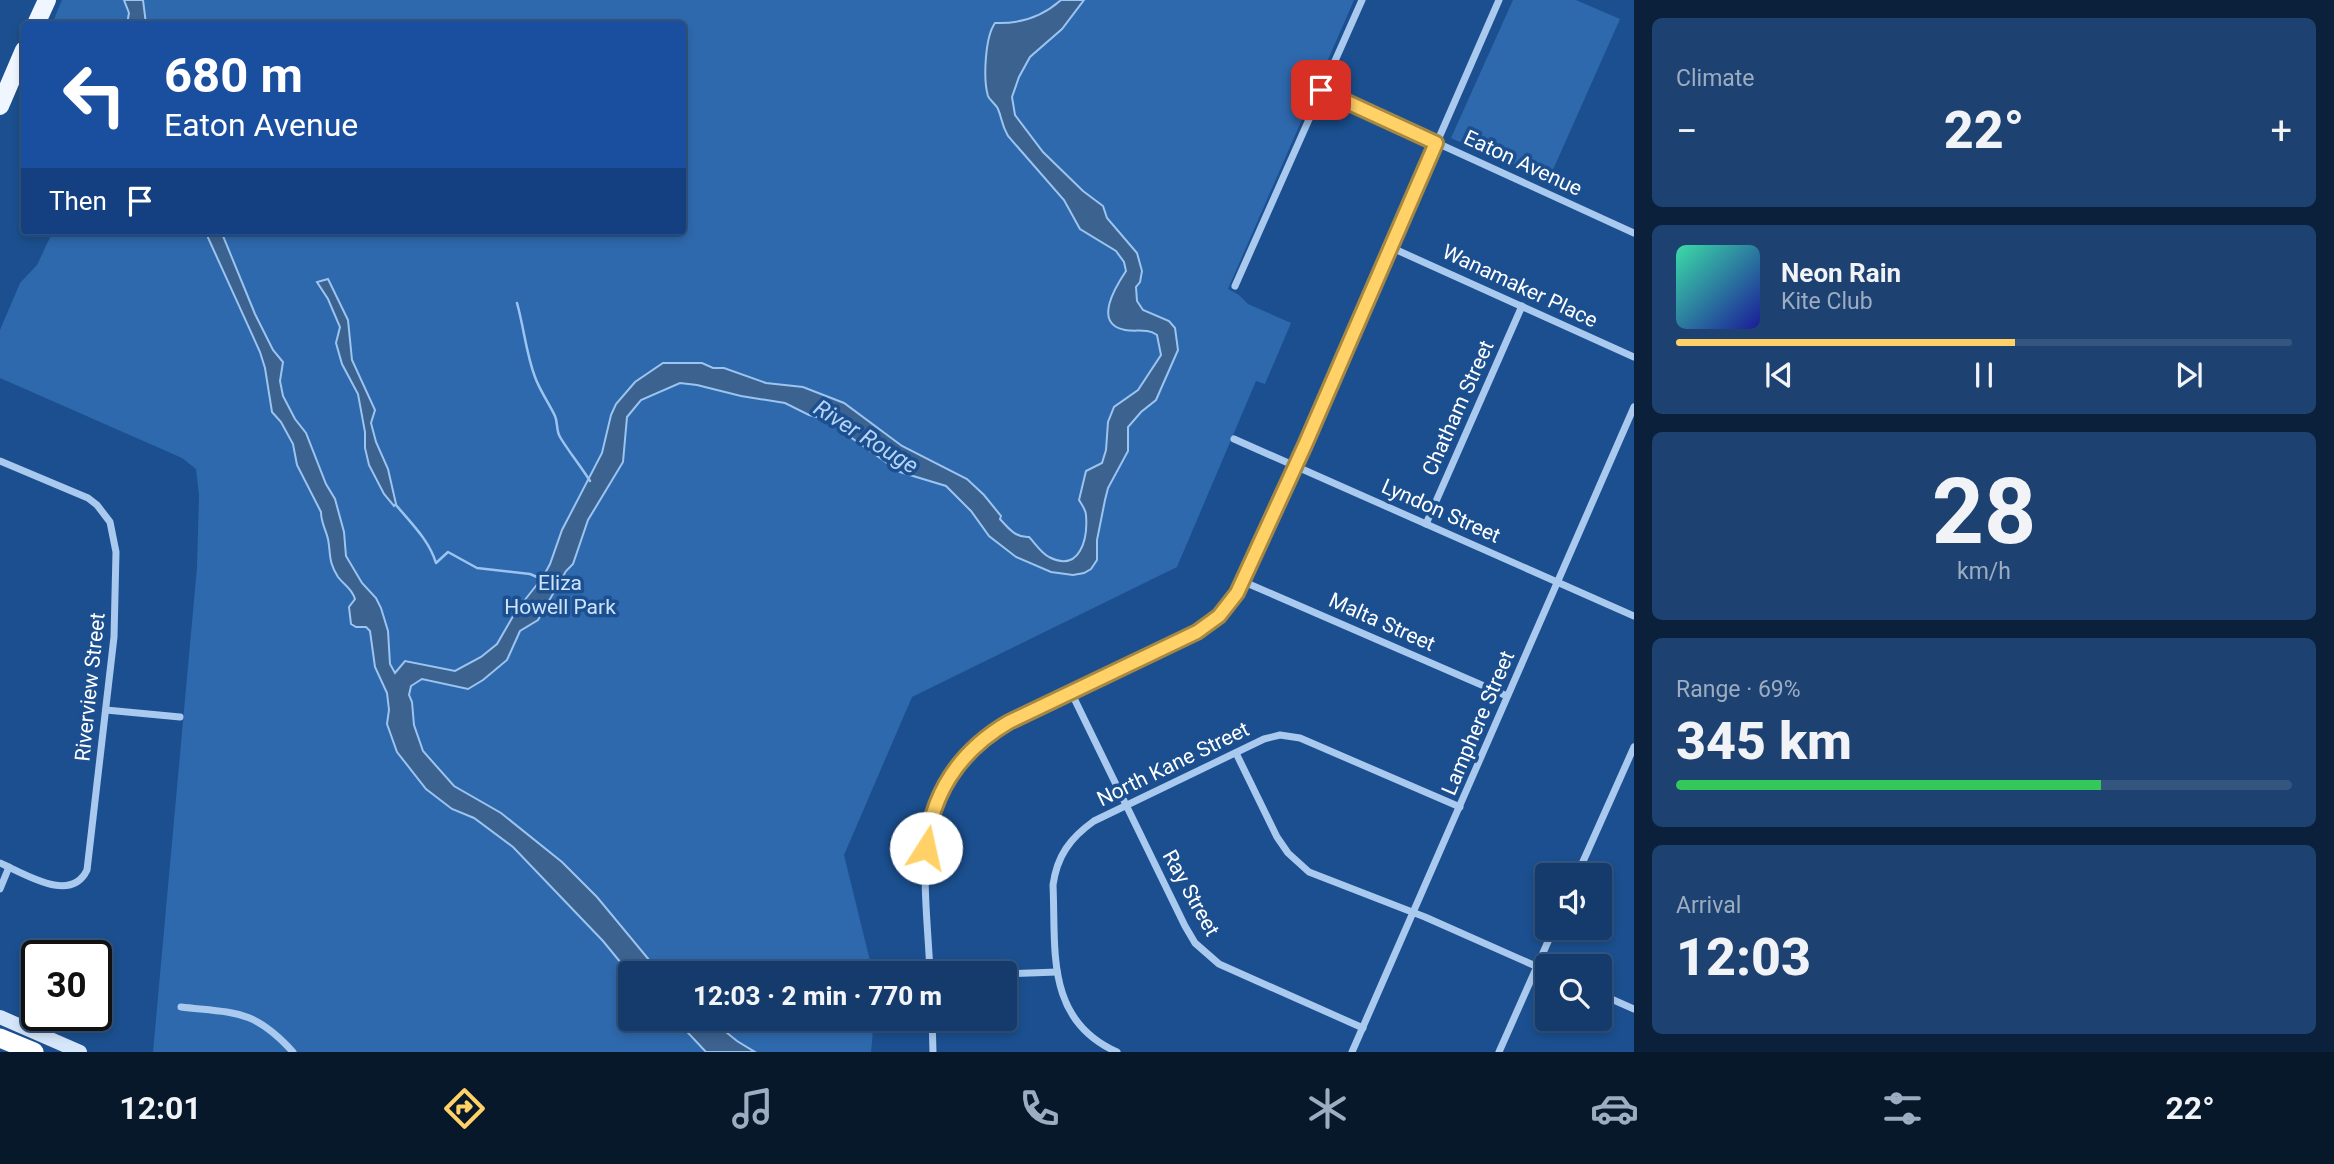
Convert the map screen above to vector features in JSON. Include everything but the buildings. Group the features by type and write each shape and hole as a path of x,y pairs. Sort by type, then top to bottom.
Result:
{"highway":[{"path":"0,1038 34,1052"}],"main road":[{"path":"37,21 47,0"},
{"path":"0,106 21,57"},
{"path":"0,1017 80,1052"}],"street":[{"path":"1235,286 1362,0"},
{"path":"930,961 926,848 930,819 941,790 960,762 985,737 1009,722 1209,624 1228,606 1295,466 1499,0"},
{"name":"Eaton Avenue","path":"1321,90 1634,233"},
{"name":"Wanamaker Place","path":"1390,247 1634,357"},
{"name":"Chatham Street","path":"1426,524 1522,306"},
{"name":"Lamphere Street","path":"1352,1052 1634,407"},
{"name":"Lyndon Street","path":"1234,439 1634,616"},
{"name":"Riverview Street","path":"0,461 88,498 110,522 115,540 116,603 87,870 77,883 63,887 9,867"},
{"name":"Malta Street","path":"1242,581 1507,696"},
{"name":"Ray Street","path":"1070,692 1185,926 1206,955 1231,970 1363,1028"},
{"path":"106,710 180,717"},
{"name":"North Kane Street","path":"1117,1052 1090,1036 1075,1020 1060,992 1053,885 1058,861 1066,846 1080,830 1270,737 1293,736 1460,807"},
{"path":"1582,863 1634,747"},
{"path":"1236,752 1277,838 1297,863 1321,878 1414,913 1535,965"},
{"path":"0,863 9,867 0,889"},
{"path":"1499,1052 1535,971"},
{"path":"1017,974 1057,972"},
{"path":"1612,999 1634,1009"},
{"path":"181,1007 251,1017 273,1032 293,1052"},
{"path":"932,1031 933,1052"}],"green space":[{"name":"Eliza Howell Park","path":"62,0 1354,0 1228,289 1248,304 1291,323 1265,384 1256,381 1177,567 912,697 844,855 870,961 618,961 618,1031 873,1031 871,1052 153,1052 197,567 199,495 196,469 182,458 0,378 0,330 20,283 37,265 51,235 686,235 686,21 53,21"},
{"path":"1513,0 1576,0 1620,19 1548,181 1451,138"}],"water":[{"path":"124,0 143,0 146,21 128,21 129,13"},
{"name":"River Rouge","path":"1061,0 1084,0 1062,29 1030,57 1012,97 1015,115 1043,152 1083,191 1103,206 1107,218 1137,253 1142,271 1136,287 1137,301 1143,310 1169,321 1175,328 1178,350 1156,400 1128,427 1128,451 1108,488 1097,540 1097,560 1091,569 1073,575 1051,572 1016,557 989,536 971,511 946,486 900,472 849,436 843,428 825,419 809,415 785,403 680,383 641,400 627,417 623,462 588,520 573,564 566,571 538,620 520,631 507,660 468,689 422,679 411,686 409,695 414,725 423,751 454,786 501,813 562,862 597,897 650,961 619,961 513,847 474,818 452,809 426,789 397,752 387,724 387,693 375,667 370,631 366,627 351,624 349,607 355,599 354,595 333,567 321,512 297,465 293,444 272,412 260,352 207,235 223,235 255,314 273,350 283,362 280,381 283,396 306,433 326,484 335,499 344,532 346,556 381,608 388,631 390,664 395,673 405,661 455,671 481,657 497,644 516,611 550,564 562,530 602,453 616,404 635,382 663,363 702,363 766,383 803,387 844,403 902,446 967,479 984,495 1001,516 1000,519 1013,532 1029,537 1049,557 1068,561 1080,551 1083,543 1086,513 1079,500 1086,471 1102,463 1108,422 1114,407 1138,390 1161,355 1157,335 1146,331 1125,330 1115,326 1110,320 1109,304 1126,271 1124,262 1116,251 1080,229 1064,200 1008,136 998,109 988,96 986,58 995,23 1030,18"},
{"path":"328,279 348,320 352,360 375,410 371,423 388,469 396,504 394,506 384,494 369,465 358,394 342,364 336,343 340,327 317,282"},
{"path":"686,1031 725,1031 755,1052 706,1052"}],"waterway":[{"path":"517,303 529,359 537,382 555,416 560,437 590,481"},
{"path":"396,505 424,539 436,563 448,552 477,568 530,574 544,580"}],"route":[{"path":"926,848 930,819 941,790 960,762 985,737 1009,722 1197,632 1219,616 1237,593 1305,445 1436,143 1321,90"}]}
